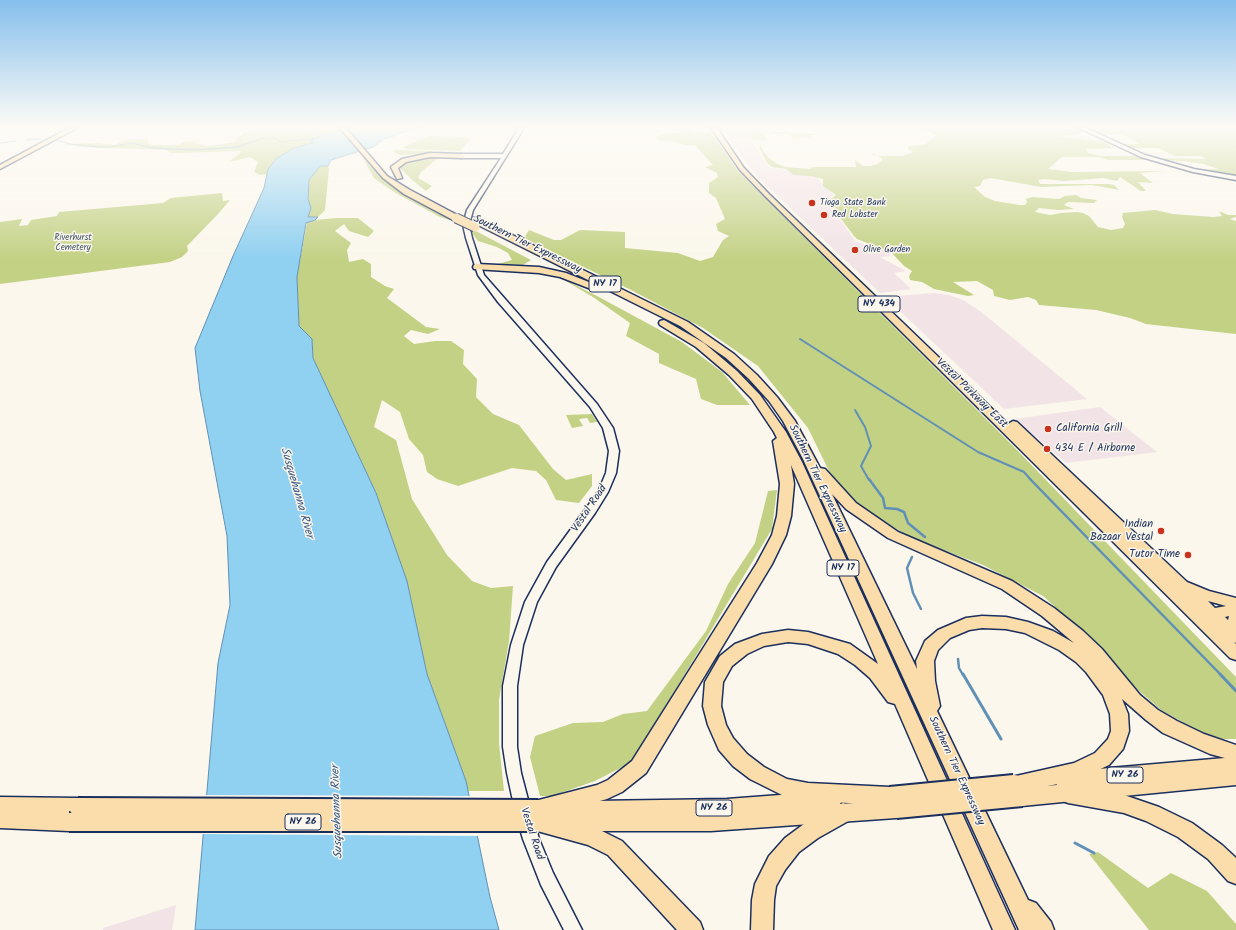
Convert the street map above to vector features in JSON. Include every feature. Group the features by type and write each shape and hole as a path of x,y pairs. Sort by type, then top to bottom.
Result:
{"highway":[{"name":"Southern Tier Expressway","path":"380,171 393,183 658,310 694,330 719,347 742,366 773,399 789,422 809,459 1031,930"},
{"name":"Southern Tier Expressway","path":"392,171 399,178 457,215"},
{"path":"396,171 399,178"},
{"name":"Southern Tier Expressway","path":"475,223 592,286 667,324 704,348 734,373 768,413 796,462 1004,930"},
{"path":"477,267 540,270 563,275 592,286"},
{"path":"538,816 600,793 625,779 639,767 764,564 779,535 784,516 787,484 784,462 778,438 768,413"},
{"path":"809,459 841,496 871,522 918,547 980,572 1007,585 1048,612 1077,635 1096,654 1134,700 1152,715 1170,727 1197,740 1217,748 1236,753"},
{"path":"933,722 926,680 925,661 931,646 949,630 966,624 982,622 1006,623 1028,628 1047,636 1082,657 1101,676 1111,692 1119,714 1120,731 1116,743 1102,758 1077,771 1018,791"},
{"path":"893,802 808,792 784,787 757,773 740,760 726,744 717,725 712,706 714,682 726,661 741,649 762,640 779,637 808,638 844,649 862,660 893,695 912,725"},
{"path":"1068,794 1124,804 1152,814 1185,830 1201,841 1215,852 1236,873"},
{"path":"762,930 763,900 766,884 777,863 792,845 811,831 843,813"},
{"path":"538,816 592,836 615,848 692,930"},
{"path":"1014,894 1043,930"},
{"path":"990,898 996,930"}],"main road":[{"name":"Vestal Parkway East","path":"744,171 767,195 1201,611 1236,637"},
{"name":"Vestal Parkway East","path":"751,171 762,184 1177,580 1236,654"},
{"path":"1177,580 1205,595 1235,604"},
{"path":"1201,611 1235,604"},
{"path":"1236,617 1236,625"},
{"name":"NY 26","path":"538,816 594,810 727,808 893,802 1018,791 1236,765"},
{"name":"NY 26","path":"1018,791 1068,794 1236,778"},
{"name":"NY 26","path":"0,819 74,814 538,816 711,822 843,813 893,802"},
{"name":"NY 26","path":"0,806 74,814"}],"street":[{"name":"Vestal Road","path":"494,171 470,210 467,218 466,225 477,267 481,275 492,289 599,413 610,433 614,452 611,473 603,492 591,511 551,565 531,602 517,645 510,686 510,747 514,773 524,815 531,839 547,879 573,930"},
{"path":"1201,171 1236,178"}],"shaded area":[{"path":"754,171 794,171 814,175 834,195 829,199 834,208 830,209 837,215 856,242 880,248 891,256 880,257 906,271 894,273 911,289 880,293"},
{"path":"934,293 949,295 963,300 980,311 1087,399 1004,409 885,297"},
{"path":"1100,407 1157,452 1066,463 1015,419"},
{"path":"176,905 172,930 103,930 103,928"}],"green space":[{"path":"268,171 267,174 260,175 254,172"},
{"path":"316,171 329,171 325,210 318,217 308,217 309,180"},
{"path":"370,171 375,171 381,178 416,201 456,220 449,220 438,216 394,192 374,178"},
{"path":"403,171 422,171 418,178 432,186 426,191"},
{"path":"714,171 738,171 1017,450 1236,677 1236,739 1212,739 1161,710 1130,683 1100,647 1043,596 983,565 917,540 874,517 854,504 837,484 808,428 758,366 703,328 631,290 524,238 529,230 554,240 561,240 580,230 625,232 625,248 678,253 700,261 713,257 723,240 729,236 718,231 716,224 725,219 716,198 709,193 709,183 718,177 717,173"},
{"path":"747,171 873,292 871,292 780,206"},
{"path":"789,171 1160,171 1140,173 1153,183 1138,182 1146,191 1141,191 1120,177 1117,181 1103,178 1064,181 1044,179 1038,180 1040,184 1109,184 1114,185 1119,190 1092,185 1041,187 991,178 983,180 980,186 974,187 985,197 995,201 1019,205 1025,205 1027,202 1026,199 1032,197 1059,199 1065,196 1076,195 1081,198 1097,200 1094,203 1068,202 1064,205 1074,209 1058,210 1039,208 1035,212 1050,215 1077,212 1083,213 1089,216 1098,227 1111,230 1123,228 1125,224 1122,217 1123,213 1155,210 1173,214 1213,217 1222,216 1219,211 1228,215 1236,215 1236,217 1230,219 1236,221 1236,334 1146,324 1130,318 1096,310 1039,305 1036,300 1028,297 1010,300 994,296 993,290 977,281 953,282 974,295 968,296 934,289 922,282 910,280 909,276 912,271 904,266 891,252 857,239 835,211 836,209 831,199 836,195 823,186 823,179 811,176 794,175"},
{"path":"1202,171 1236,171 1236,177"},
{"name":"Riverhurst Cemetery","path":"222,193 223,201 230,200 187,246 188,251 182,257 170,262 0,284 0,222 22,219 19,226 28,225 31,220 57,216 59,212 163,203 171,198"},
{"path":"358,218 374,231 368,237 349,231 344,224 335,231 351,243 347,250 349,262 363,259 371,264 371,277 385,286 394,289 387,298 426,327 440,329 428,334 411,330 404,336 414,344 435,341 451,341 464,350 463,364 477,379 476,397 493,414 519,425 553,469 566,480 592,474 592,486 579,503 556,500 546,480 536,471 512,468 458,486 437,479 427,472 423,455 409,439 400,412 382,400 374,427 396,440 412,499 447,555 472,581 491,588 513,586 509,641 499,700 499,743 504,791 468,791 466,781 427,674 407,581 376,493 313,358 312,339 299,327 297,277 307,223 315,220"},
{"path":"472,229 531,260 523,265 498,264 512,260 508,253 497,247 478,241 472,233"},
{"path":"559,277 682,342 722,372 750,405 717,405 701,399 696,379 659,363 659,354 626,336 630,323 593,297"},
{"path":"592,414 597,422 590,423 587,418 579,419 583,426 572,428 566,415"},
{"path":"777,490 772,529 632,762 595,781 552,796 540,796 530,757 535,736 573,723 603,722 623,714 647,711 706,631 728,584 755,543 768,491"},
{"path":"1098,852 1148,888 1171,873 1207,891 1236,924 1236,930 1149,930 1089,854"}],"water":[{"name":"Susquehanna River","path":"267,171 316,171 309,180 308,199 311,208 308,217 318,217 315,220 306,223 297,277 299,326 312,339 313,358 376,493 407,581 427,674 466,781 490,897 499,930 195,930 218,663 230,605 227,536 200,391 195,348 233,256 264,188"}],"pier":[{"path":"205,795 471,796 479,836 202,834"}],"waterway":[{"path":"800,339 978,452 1024,472 1031,480"},
{"path":"855,410 865,427 871,446 861,466 869,480"},
{"path":"869,479 883,498 885,508 897,509 904,512 908,523 925,537"},
{"path":"1030,479 1221,675"},
{"path":"912,557 907,568 913,593 921,609"},
{"path":"958,659 959,668 963,675"},
{"path":"963,674 1001,739"},
{"path":"1220,674 1236,691"},
{"path":"1075,843 1094,853"}],"place":[{"name":"Tioga State Bank","path":"812,203"},
{"name":"Red Lobster","path":"824,215"},
{"name":"Olive Garden","path":"855,250"},
{"name":"California Grill","path":"1048,429"},
{"name":"434 E / Airborne","path":"1047,449"},
{"name":"Indian Bazaar Vestal","path":"1161,531"},
{"name":"Tutor Time","path":"1188,555"}]}
